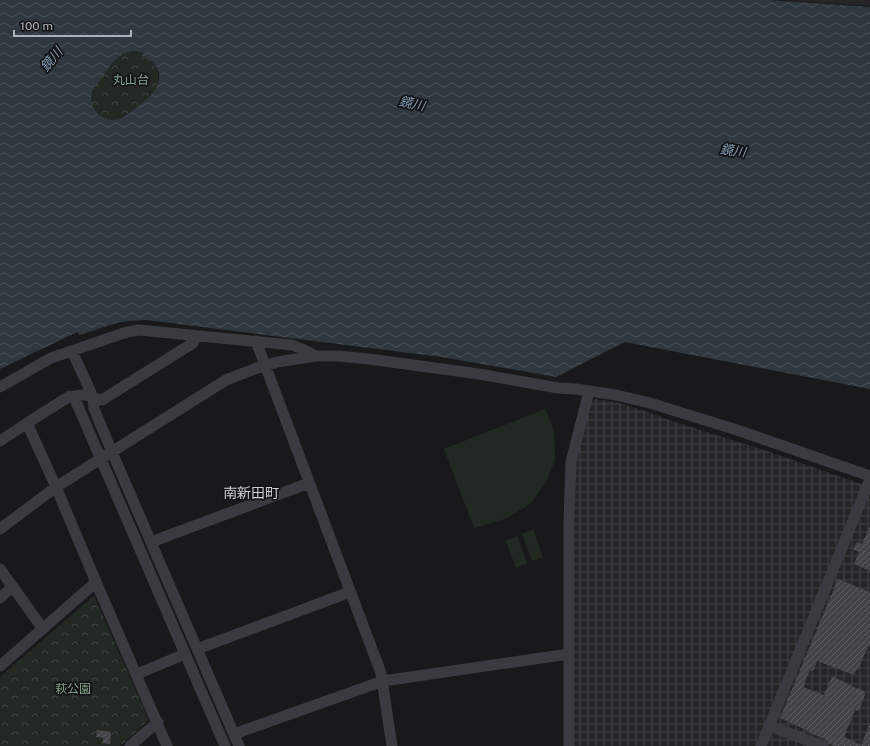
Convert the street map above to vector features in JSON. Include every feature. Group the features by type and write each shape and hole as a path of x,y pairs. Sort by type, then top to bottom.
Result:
{"street":[{"path":"0,386 51,358 127,332 140,330 292,345 316,356"},
{"path":"0,441 26,422 70,396 74,397 85,394 102,400 193,343 197,336"},
{"path":"256,341 383,681 392,746"},
{"path":"72,351 93,398 94,409 112,452 239,746"},
{"path":"0,529 56,487 226,380 265,365 316,356 338,356 369,359 478,374 558,388 589,391 650,403 738,430 870,476"},
{"path":"569,746 569,521 571,462 589,391"},
{"path":"74,397 225,746"},
{"path":"26,422 56,487 167,746"},
{"path":"761,746 870,479"},
{"path":"151,542 309,483"},
{"path":"0,569 43,628"},
{"path":"0,666 96,582"},
{"path":"0,598 13,586"},
{"path":"197,649 350,592"},
{"path":"137,674 185,654"},
{"path":"234,734 383,681 570,654"},
{"path":"130,746 158,722"},
{"path":"770,726 823,746"}],"path":[{"path":"117,48 122,55"}],"shaded area":[{"path":"781,0 870,0 870,6"},
{"path":"595,399 616,402 642,410 870,487 870,746 572,746 575,465 590,401"}],"green space":[{"name":"丸山台","path":"133,51 143,54 142,56 151,59 155,63 158,73 158,84 154,92 139,106 117,119 106,119 94,110 91,105 91,95 99,80 114,61 123,54"},
{"path":"545,409 554,430 555,460 546,482 530,504 505,519 474,528 444,449"},
{"path":"533,529 543,557 532,561 522,534"},
{"path":"517,536 527,563 516,568 506,541"},
{"name":"萩公園","path":"94,596 149,720 120,746 0,746 0,677"}],"water":[{"name":"鏡川","path":"0,0 768,0 870,7 870,389 625,342 556,377 442,357 147,320 117,323 79,335 78,332 0,369","holes":["133,51 143,53 142,56 149,58 148,60 150,62 152,60 157,67 159,74 157,86 143,102 128,114 114,120 104,118 93,108 91,95 95,86 111,65 122,55"]}],"building":[{"path":"870,526 870,571 854,564 859,552 853,549 857,542 862,544"},
{"path":"838,579 870,592 870,647 868,646 858,670 857,669 854,675 817,661 813,671 810,670 803,687 824,695 832,676 866,692 859,711 855,710 844,737 861,745 870,724 870,746 835,746 829,744 825,739 809,733 810,732 780,718"},
{"path":"97,730 111,732 110,744 103,743 103,738 96,737"}],"district":[{"name":"南新田町","path":"251,493"}]}
